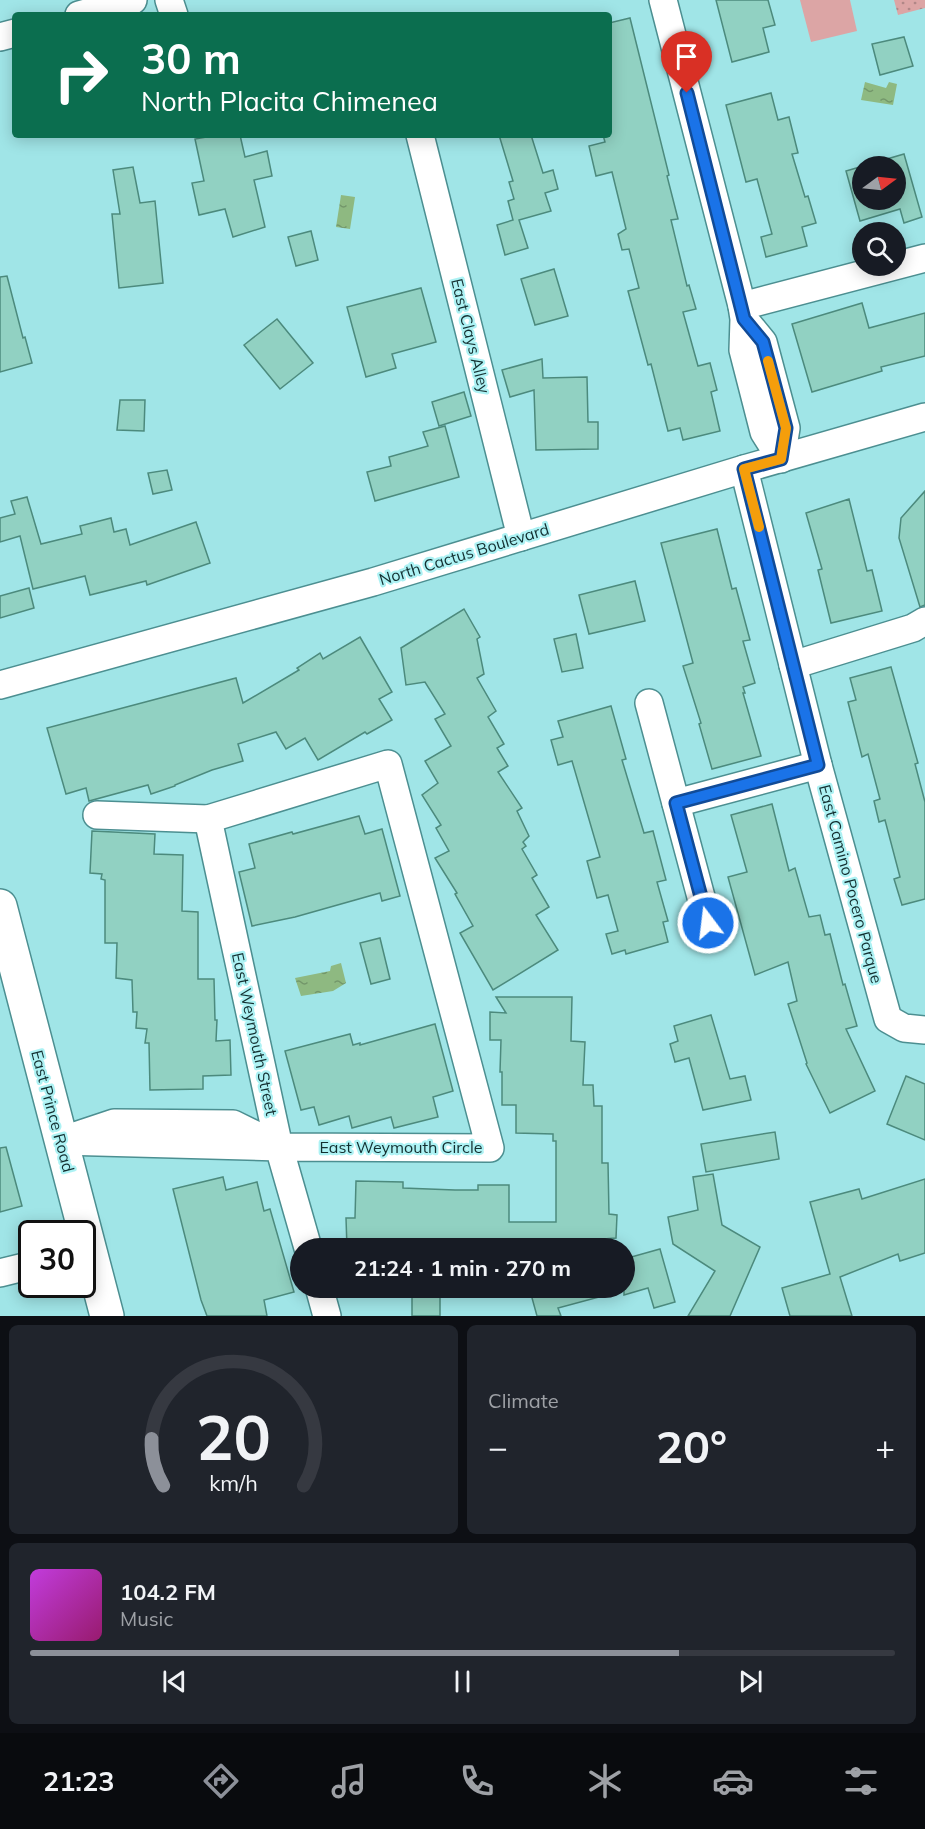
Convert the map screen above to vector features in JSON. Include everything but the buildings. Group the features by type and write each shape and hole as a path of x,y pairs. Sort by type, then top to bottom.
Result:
{"main road":[{"name":"East Prince Road","path":"0,906 9,980 61,1141 79,1220"},
{"name":"East Prince Road","path":"96,1281 107,1316"}],"street":[{"path":"90,12 133,0"},
{"path":"663,0 743,313 743,350 764,432 781,459"},
{"name":"East Clays Alley","path":"421,138 521,537"},
{"path":"743,313 925,258"},
{"name":"North Cactus Boulevard","path":"0,685 373,582 744,469 925,417"},
{"name":"East Camino Pocero Parque","path":"744,469 818,765 888,1020 904,1028 925,1030"},
{"path":"793,665 913,628 925,621"},
{"path":"649,703 708,923"},
{"name":"East Weymouth Circle","path":"208,819 388,764 490,1148 279,1147"},
{"path":"676,803 818,765"},
{"path":"98,815 208,819"},
{"name":"East Weymouth Street","path":"208,819 279,1147 305,1238"},
{"path":"61,1141 114,1122 233,1124 279,1147"},
{"path":"0,1273 18,1268"},
{"path":"322,1298 327,1316"}],"shaded area":[{"path":"800,0 850,0 857,31 811,42"},
{"path":"894,0 925,0 925,8 898,15"}],"water":[{"path":"865,82 886,88 889,82 897,84 893,105 861,100"},
{"path":"341,195 355,197 350,229 336,227"},
{"path":"341,963 346,983 333,991 301,996 295,978 330,971 331,966"}],"slow traffic":[{"path":"759,527 744,469 781,459 786,428 768,361"}],"route":[{"path":"687,93 744,319 763,342 786,428 781,459 744,469 818,765 676,803 708,923"}]}
